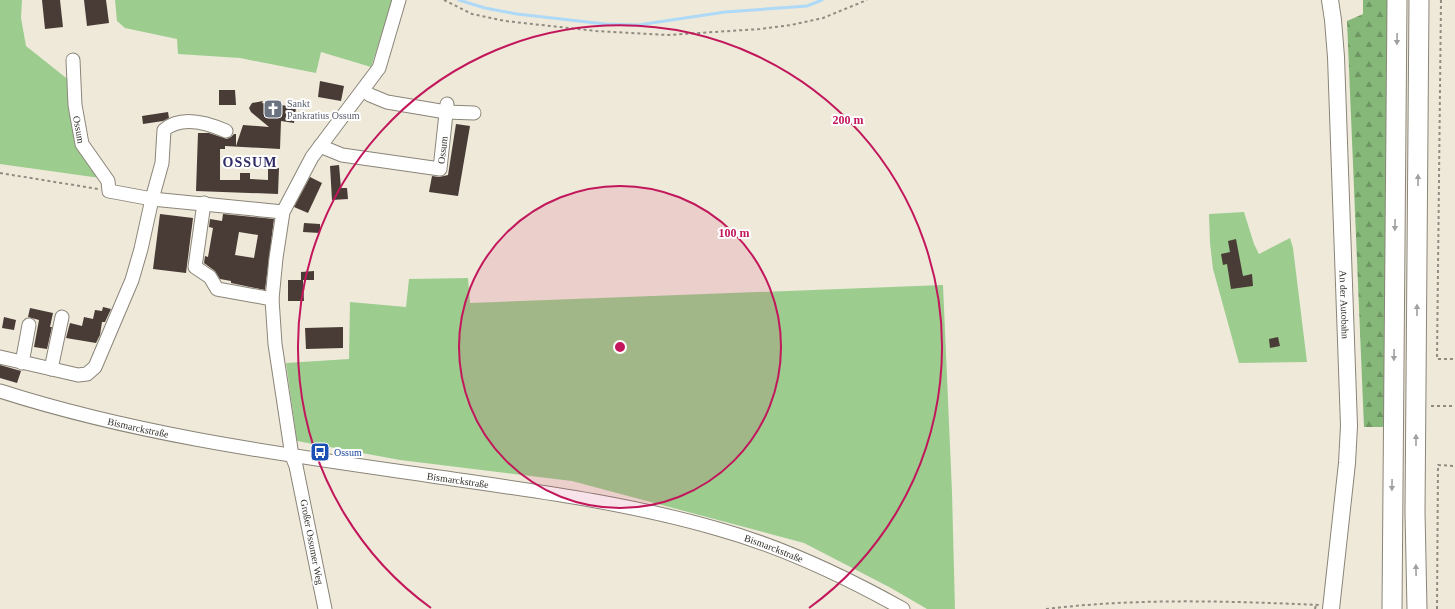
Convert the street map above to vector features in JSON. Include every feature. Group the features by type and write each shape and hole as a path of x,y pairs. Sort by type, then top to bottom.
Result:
{"highway":[{"path":"1392,609 1397,0"},
{"path":"1417,609 1415,512 1419,0"}],"main road":[{"name":"An der Autobahn","path":"1330,0 1336,57 1349,426 1348,463 1331,607"}],"street":[{"path":"296,466 275,344 272,299 283,212 304,170 320,146 379,68 399,0"},
{"name":"Ossum","path":"73,60 75,106 82,144 108,181 109,191"},
{"path":"363,90 370,95 387,102 446,108 474,113"},
{"name":"Ossum","path":"320,146 342,155 440,169 446,108"},
{"path":"0,357 78,375 87,374 95,367 132,280 162,163 164,130 168,127 183,122 194,122 212,125 226,131"},
{"path":"109,191 152,198 283,212"},
{"path":"204,204 195,268 210,278 217,289 272,299"},
{"path":"51,370 62,317"},
{"path":"22,363 29,325"},
{"name":"Bismarckstraße","path":"0,391 100,418 204,440 296,466 516,488 661,514 720,530 789,554 845,578 903,609"},
{"name":"Großer Ossumer Weg","path":"296,466 325,609"}],"path":[{"path":"444,0 472,14 505,21 636,34 694,34 779,27 822,18 867,0"},
{"path":"1441,0 1437,359 1455,360"},
{"path":"0,173 109,191"},
{"path":"1428,406 1455,406"},
{"path":"1436,609 1438,465 1455,466"},
{"path":"1046,609 1109,603 1153,602 1316,605 1331,607"},
{"path":"1315,609 1316,605"}],"green space":[{"path":"0,0 22,0 21,18 26,46 70,81 70,107 100,178 0,164"},
{"path":"115,0 393,0 371,67 321,52 316,73 240,58 178,54 177,39 125,28 117,21"},
{"path":"1363,0 1390,0 1386,427 1364,427 1347,21 1363,14"},
{"path":"1244,212 1254,244 1259,254 1290,238 1293,248 1307,362 1239,363 1213,269 1209,214"},
{"path":"468,278 470,303 943,285 952,492 955,609 927,609 891,588 804,543 572,481 400,460 297,441 286,363 349,359 350,302 406,307 409,279"}],"building":[{"path":"42,0 60,0 63,27 45,29"},
{"path":"84,0 106,0 109,23 87,26"},
{"path":"320,81 344,86 341,101 318,97"},
{"path":"219,90 235,90 236,105 219,105"},
{"path":"263,101 262,103 282,108 282,105 296,108 294,123 281,121 280,149 225,146 225,149 220,149 220,180 240,180 240,173 250,173 250,179 268,180 268,167 279,168 278,194 196,191 198,133 209,133 227,139 236,134 236,146 243,125 269,127 251,112 249,108 252,103"},
{"path":"168,112 169,118 163,121 143,124 142,116"},
{"path":"456,124 470,126 458,196 429,192 432,176 439,177 448,175"},
{"path":"339,165 341,188 347,188 348,199 332,200 330,166"},
{"path":"310,177 322,183 308,213 294,207"},
{"path":"160,214 193,218 186,273 153,269"},
{"path":"223,214 274,219 265,290 231,283 231,281 220,279 215,271 204,263 205,256 208,257 213,228 209,227 210,219 222,221","holes":["239,232 258,235 254,258 235,255"]},
{"path":"304,223 320,224 320,233 303,232"},
{"path":"1236,239 1243,276 1252,274 1253,286 1231,289 1227,264 1223,265 1221,254 1230,252 1228,241"},
{"path":"314,271 314,280 303,280 304,301 288,301 288,280 301,280 301,272"},
{"path":"103,307 111,309 105,322 102,322 100,335 96,343 66,338 70,323 82,326 84,317 93,319 95,310 102,311"},
{"path":"30,308 53,313 50,327 52,327 47,349 34,347 39,320 28,317"},
{"path":"4,317 16,320 14,330 2,328"},
{"path":"343,327 343,348 306,349 305,328"},
{"path":"1278,337 1280,346 1270,348 1269,339"},
{"path":"0,365 21,371 17,383 0,378"}],"waterway":[{"path":"459,0 485,8 517,14 605,24 638,25 725,12 807,6 822,0"}],"place":[{"name":"Sankt Pankratius Ossum","path":"273,109"},
{"name":"Ossum","path":"320,452"}],"district":[{"name":"OSSUM","path":"250,162"}]}
